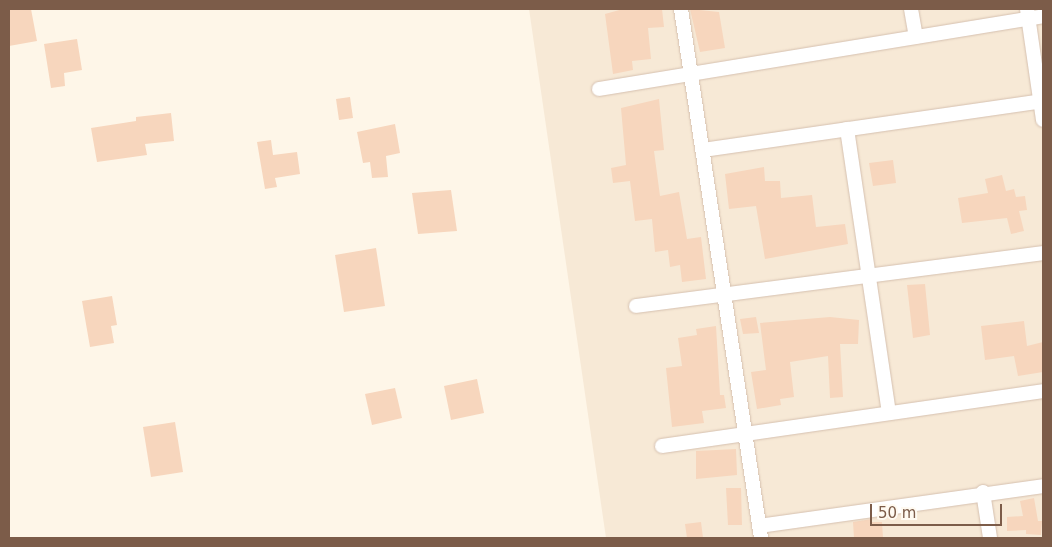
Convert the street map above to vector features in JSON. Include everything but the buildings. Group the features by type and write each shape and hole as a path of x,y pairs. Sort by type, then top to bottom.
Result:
{"street":[{"path":"682,9 760,532 983,492 1043,486"},
{"path":"911,9 916,37"},
{"path":"599,89 916,37 1028,14 1043,16"},
{"path":"1028,14 1043,120"},
{"path":"703,150 1040,101"},
{"path":"847,130 889,413"},
{"path":"636,306 724,293 870,278 1043,253"},
{"path":"662,446 1043,392"},
{"path":"983,492 990,538"}],"shaded area":[{"path":"529,9 1043,9 1043,538 606,538"}]}
